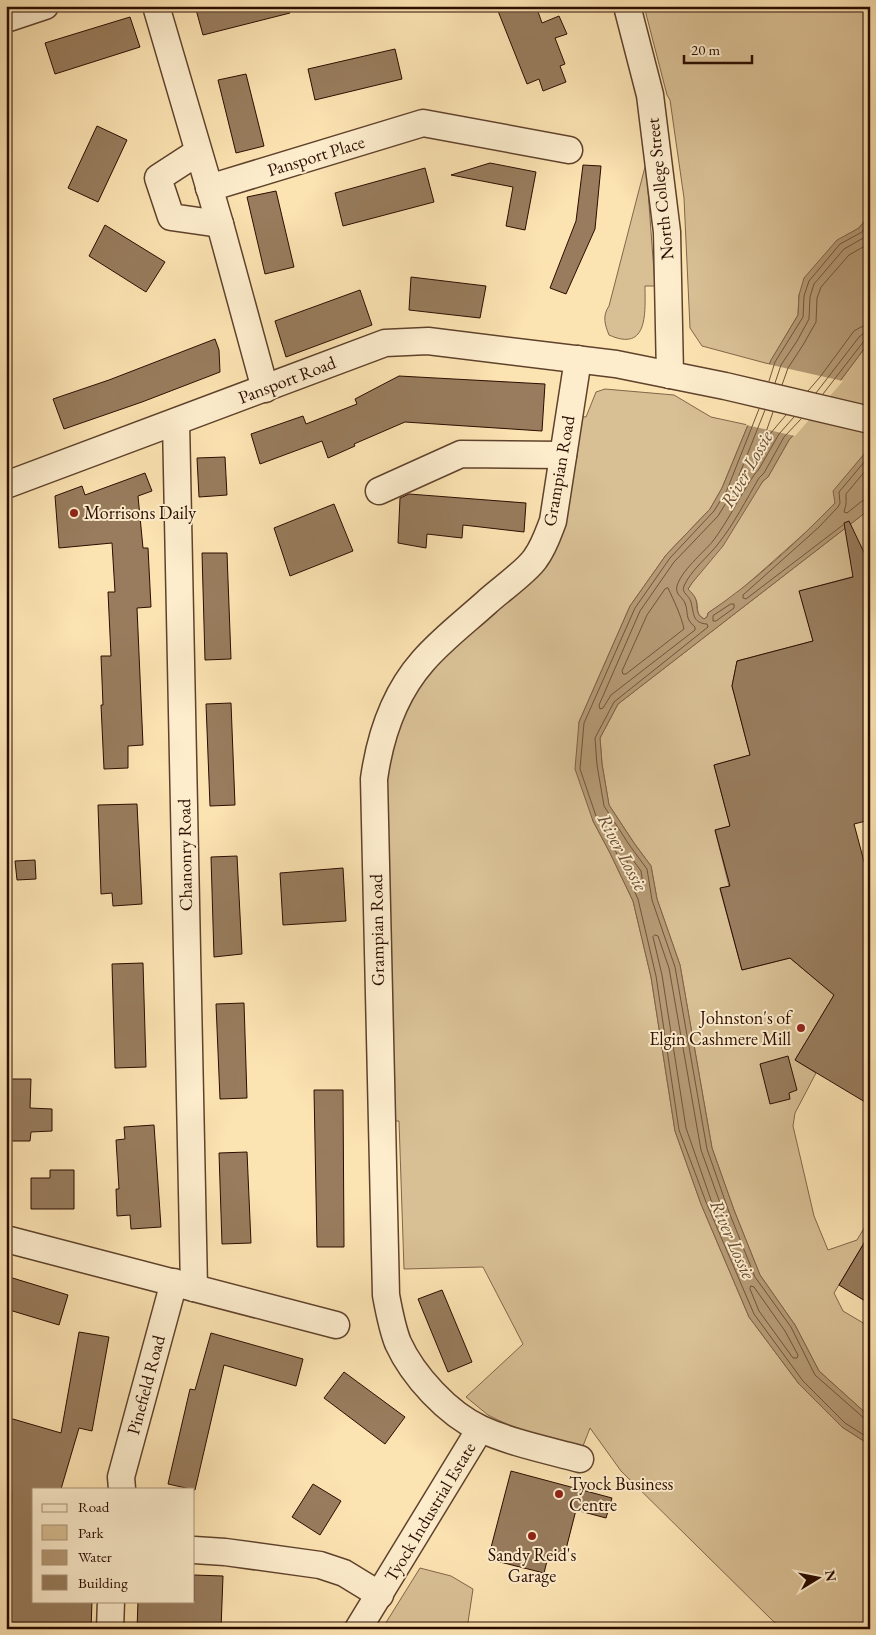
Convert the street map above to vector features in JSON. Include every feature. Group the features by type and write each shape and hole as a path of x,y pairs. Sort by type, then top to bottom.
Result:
{"street":[{"path":"6,19 45,6"},
{"path":"156,6 220,224 265,389"},
{"name":"North College Street","path":"627,6 650,95 667,232 670,374"},
{"name":"Pansport Place","path":"209,188 423,123 568,150"},
{"path":"198,152 158,178 171,217 220,224"},
{"name":"Pansport Road","path":"6,485 385,343 428,342 578,359 670,374 870,420"},
{"name":"Grampian Road","path":"578,359 553,521 545,543 535,560 445,639 423,661 407,683 389,717 378,750 374,779 386,1295 398,1343 415,1372 431,1391 468,1423 499,1437 580,1459"},
{"name":"Chanonry Road","path":"176,422 184,1285"},
{"path":"379,491 461,454 563,455"},
{"path":"6,1239 336,1325"},
{"name":"Pinefield Road","path":"122,1488 121,1477 184,1285"},
{"name":"Tyock Industrial Estate","path":"358,1629 480,1429"},
{"name":"Tyock Industrial Estate","path":"195,1550 226,1552 320,1564 344,1573 380,1595"},
{"path":"110,1629 111,1602"}],"green space":[{"path":"644,6 870,6 870,214 859,228 837,241 799,295 798,315 769,364 702,346 690,328 684,198 670,100 667,95"},
{"path":"646,163 655,286 645,286 644,317 638,334 632,338 622,339 609,335 605,324 605,317"},
{"path":"870,341 870,447 835,503 815,524 735,595 708,613 704,619 699,615 695,597 688,589 763,481 768,477 789,440 834,389"},
{"path":"605,389 674,395 711,417 748,425 722,488 710,509 666,555 630,606 579,722 593,821 633,901 651,977 675,1131 701,1204 749,1317 799,1384 842,1427 870,1445 870,1629 788,1629 774,1622 621,1471 590,1428 583,1446 521,1430 488,1415 466,1397 523,1344 483,1267 404,1269 399,1121 393,1121 386,779 399,722 411,698 432,668 539,569 578,416 586,417 596,392"},
{"path":"870,509 870,572 800,591 813,641 737,661 732,686 750,755 714,765 730,826 715,830 729,886 720,889 742,970 790,958 834,995 795,1060 816,1073 795,1113 793,1126 814,1216 828,1250 857,1240 870,1218 870,1233 834,1293 843,1311 870,1327 870,1417 819,1371 795,1325 760,1275 734,1210 712,1148 680,965 657,899 651,866 609,805 600,738 618,704"},
{"path":"420,1568 451,1576 473,1589 467,1629 382,1629"}],"water":[{"name":"River Lossie","path":"870,214 870,341 834,389 789,440 768,477 763,481 723,546 688,589 693,594 699,615 704,619 707,617 708,613 758,575 820,518 835,503 833,491 870,447 870,509 618,704 600,738 609,805 651,866 657,899 680,965 712,1148 734,1210 760,1275 795,1325 819,1371 870,1417 870,1445 842,1427 799,1384 749,1317 701,1204 675,1131 651,977 633,901 593,821 575,769 579,722 630,606 666,555 710,509 722,488 748,425 771,360 798,315 799,295 804,278 837,240 859,228"}],"pier":[{"path":"767,364 843,381 795,436 746,425"}],"building":[{"path":"195,6 289,6 290,13 203,35"},
{"path":"496,6 536,6 542,23 559,16 567,34 555,38 565,64 560,66 566,82 543,91 539,79 527,84"},
{"path":"130,17 140,47 55,74 45,43"},
{"path":"395,49 402,79 315,100 308,69"},
{"path":"246,74 264,146 236,153 218,80"},
{"path":"97,126 127,140 98,202 68,188"},
{"path":"490,163 536,172 525,230 506,226 513,187 451,175"},
{"path":"583,165 601,166 595,229 566,294 550,288 576,221"},
{"path":"425,168 434,202 343,226 335,193"},
{"path":"276,191 294,267 265,274 247,197"},
{"path":"105,225 165,262 146,292 89,256"},
{"path":"411,277 486,286 480,318 409,310"},
{"path":"360,290 372,325 286,357 275,321"},
{"path":"215,339 219,350 220,372 64,429 53,399 109,380"},
{"path":"399,376 545,384 542,431 405,422 354,444 355,446 328,458 322,441 260,464 251,434 303,416 306,424 357,404 355,399"},
{"path":"225,457 227,495 199,497 197,458"},
{"path":"145,473 152,491 138,496 143,548 148,548 151,607 137,608 143,745 128,746 128,768 104,769 101,656 111,656 108,592 115,592 112,543 59,548 55,496 82,486 85,495"},
{"path":"409,494 526,503 524,532 463,525 462,538 427,534 426,548 398,543 400,498"},
{"path":"334,504 353,551 290,576 274,528"},
{"path":"849,521 870,565 870,820 854,824 870,884 870,1105 795,1060 834,995 790,958 742,970 720,888 730,886 715,830 730,826 714,765 750,755 732,686 737,661 813,641 799,591 853,577 844,523"},
{"path":"202,553 227,553 231,659 205,660"},
{"path":"231,703 235,805 210,806 206,704"},
{"path":"137,804 142,904 113,906 112,893 101,894 98,805"},
{"path":"237,856 242,954 214,957 211,857"},
{"path":"35,860 36,879 17,880 15,861"},
{"path":"343,868 346,921 283,925 280,873"},
{"path":"143,963 146,1067 115,1068 112,964"},
{"path":"244,1003 247,1098 220,1099 216,1004"},
{"path":"788,1056 797,1090 789,1093 790,1099 770,1104 760,1064"},
{"path":"6,1079 31,1079 30,1108 52,1109 52,1131 31,1132 30,1141 6,1141"},
{"path":"314,1090 343,1090 344,1247 317,1247"},
{"path":"154,1125 161,1227 131,1229 130,1215 117,1216 116,1189 119,1189 116,1140 125,1139 124,1127"},
{"path":"247,1152 251,1243 222,1244 219,1153"},
{"path":"50,1170 74,1170 74,1209 31,1209 31,1178 50,1178"},
{"path":"870,1233 870,1304 839,1285"},
{"path":"6,1276 68,1295 59,1325 6,1309"},
{"path":"442,1290 472,1362 448,1372 418,1299"},
{"path":"79,1332 109,1337 92,1431 79,1428 61,1488 32,1488 32,1602 92,1602 91,1629 7,1629 12,1492 6,1492 6,1417 61,1433"},
{"path":"211,1333 303,1359 296,1386 224,1365 195,1490 195,1488 168,1484 190,1389 195,1390"},
{"path":"344,1372 405,1417 385,1444 324,1398"},
{"name":"Sandy Reid's Garage","path":"511,1471 612,1498 606,1518 576,1510 563,1561 548,1557 544,1573 488,1559"},
{"path":"313,1484 341,1501 320,1535 292,1517"},
{"path":"195,1575 223,1576 221,1629 137,1629 138,1602 195,1602"}],"place":[{"name":"Morrisons Daily","path":"74,513"},
{"name":"Johnston's of Elgin Cashmere Mill","path":"801,1028"},
{"name":"Tyock Business Centre","path":"559,1494"},
{"name":"Sandy Reid's Garage","path":"532,1536"}]}
